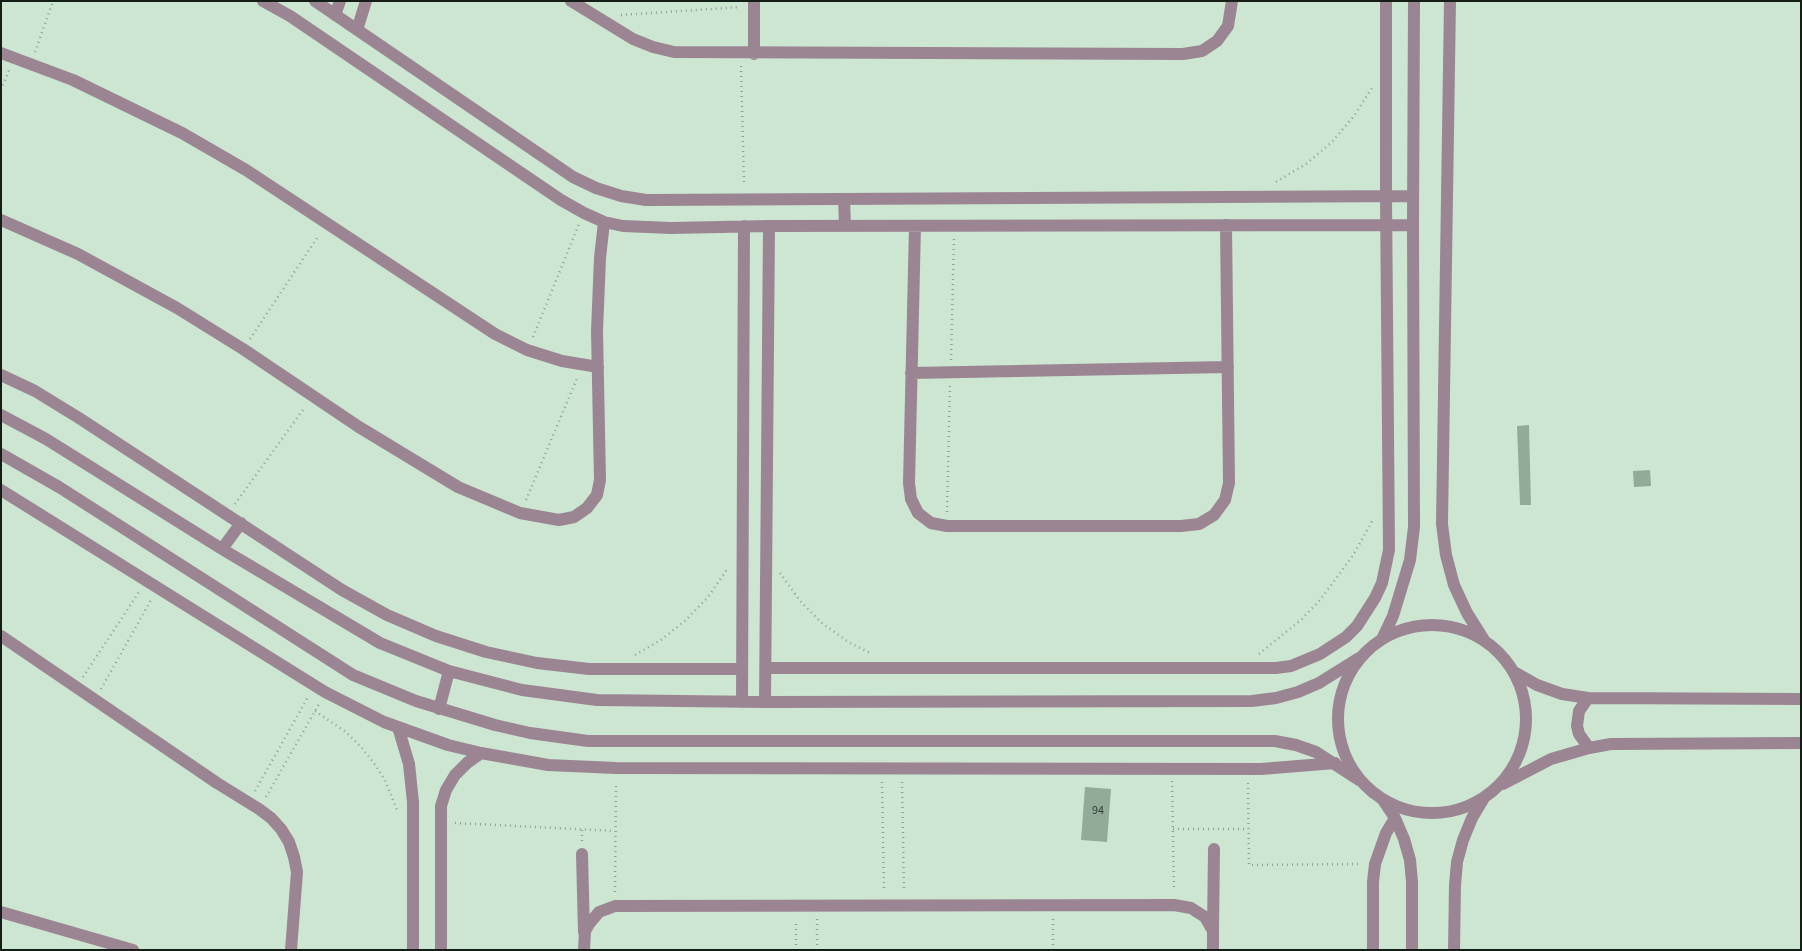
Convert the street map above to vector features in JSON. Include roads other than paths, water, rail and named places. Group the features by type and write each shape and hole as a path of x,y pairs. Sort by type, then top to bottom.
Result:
{"street":[{"path":"263,1 290,16 561,200 604,222 623,226 654,228 744,226 1413,225"},
{"path":"315,1 573,177 596,188 620,196 646,200 1413,196"},
{"path":"335,15 340,1"},
{"path":"357,30 366,1"},
{"path":"571,1 633,39 653,47 674,52 740,54 1183,54 1202,51 1217,42 1228,26 1232,1"},
{"path":"766,668 1276,668 1306,661 1346,637 1375,598 1382,583 1389,550 1386,1"},
{"path":"1383,637 1393,616 1410,560 1414,527 1414,1"},
{"path":"1450,1 1442,524 1446,555 1454,585 1467,613 1484,640"},
{"path":"754,4 754,54"},
{"path":"7,55 31,63 117,100 182,133 246,170 495,334 528,350 562,361 598,367"},
{"path":"844,199 845,226"},
{"path":"1,220 78,254 177,308 243,349 359,427 458,487 520,513 559,520 574,517 587,508 597,495 600,480 598,294 604,222"},
{"path":"915,226 909,484 910,499 918,513 931,522 947,526 1181,526 1199,524 1214,515 1225,500 1229,483 1226,225"},
{"path":"742,702 744,226"},
{"path":"765,702 769,226"},
{"path":"911,373 1228,367"},
{"path":"1,375 35,392 79,418 342,590 387,615 436,636 486,652 537,663 589,669 742,668"},
{"path":"1,415 46,439 222,549 380,643 449,671 522,690 597,700 742,702 1252,701 1276,698 1305,689 1340,672 1359,658"},
{"path":"1,454 59,487 353,675 439,709 530,733 588,741 1267,740 1296,745 1316,752 1359,780 1383,800 1416,812 1434,813 1468,806 1484,798 1509,774 1518,758 1525,732 1526,706 1514,672 1496,649 1465,630 1444,625 1423,624 1402,629 1383,637 1370,646 1348,673 1341,691 1337,710 1337,728 1341,747 1359,780"},
{"path":"1,490 320,689 354,708 398,727 448,745 481,753 548,765 616,768 1248,770 1335,763"},
{"path":"222,549 241,523"},
{"path":"1,636 217,783 254,806 281,830 289,842 297,872 291,950"},
{"path":"439,709 449,671"},
{"path":"1514,672 1537,685 1554,691 1588,698 1801,699"},
{"path":"1588,698 1579,711 1577,726 1579,734 1589,748"},
{"path":"398,727 409,764 412,783 413,950"},
{"path":"1497,787 1551,759 1611,744 1801,743"},
{"path":"441,950 441,806 446,790 455,775 481,753"},
{"path":"1454,950 1457,862 1469,825 1484,798"},
{"path":"1383,800 1395,818 1410,860 1412,882 1412,950"},
{"path":"1373,950 1375,864 1386,833 1395,818"},
{"path":"1214,849 1214,950"},
{"path":"582,854 584,945"},
{"path":"584,945 585,931 593,917 599,912 614,906 1174,905 1191,908 1198,912 1210,924 1213,931"},
{"path":"1,912 89,944 133,950"}]}
